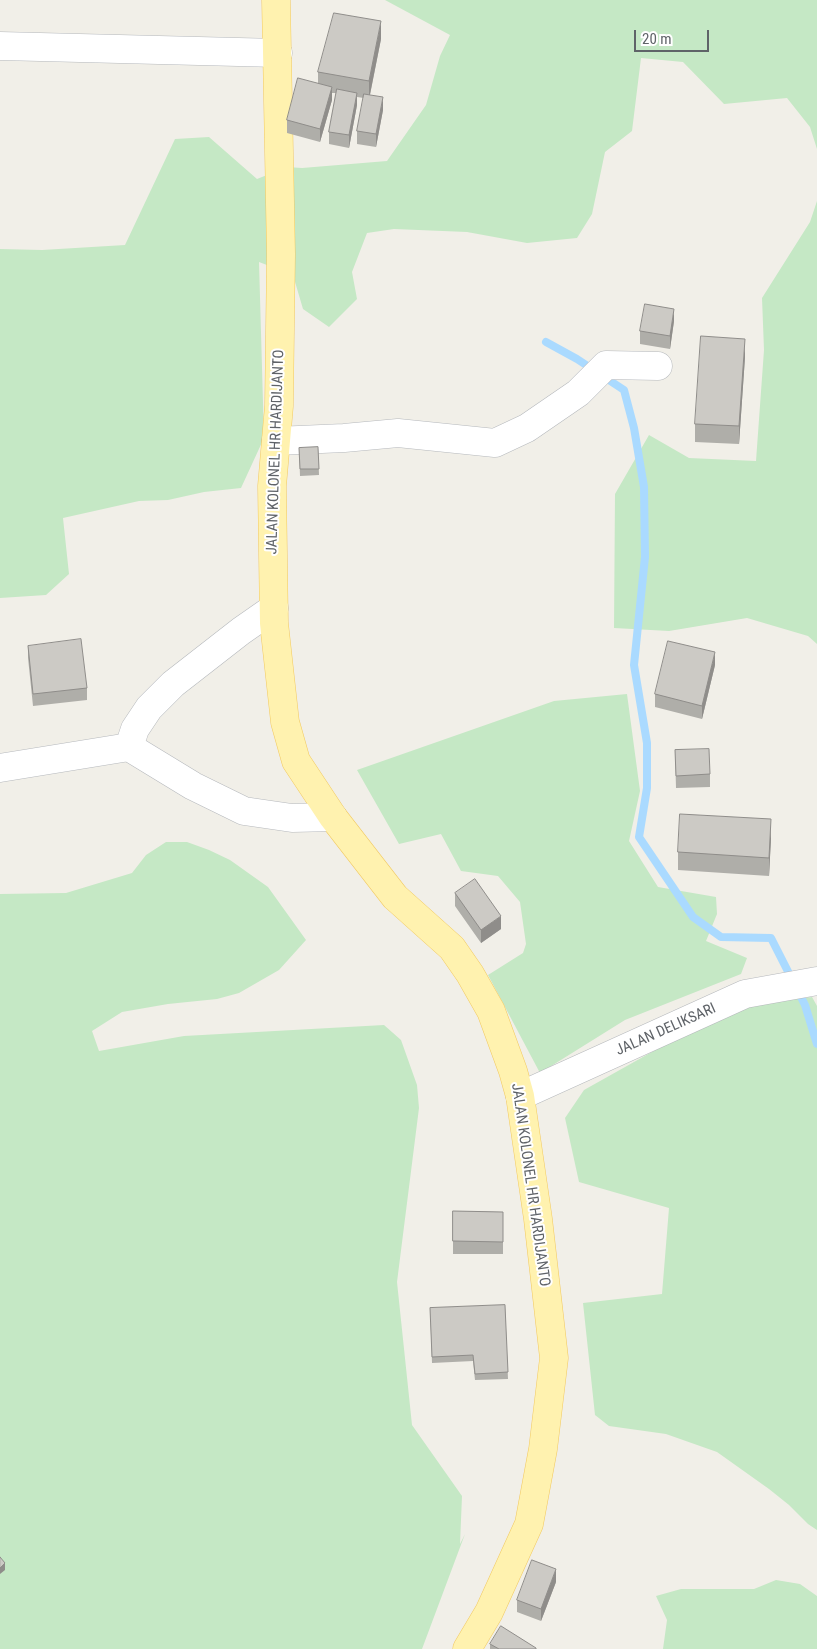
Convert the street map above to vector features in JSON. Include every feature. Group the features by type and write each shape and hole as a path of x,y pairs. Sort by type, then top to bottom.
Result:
{"main road":[{"name":"JALAN KOLONEL HR HARDIJANTO","path":"276,0 281,254 279,406 272,486 274,623 285,722 296,761 333,817 395,897 452,948 470,974 491,1011 520,1096 538,1219 554,1358 543,1450 529,1524 489,1612 467,1649"}],"street":[{"path":"0,46 278,53"},
{"path":"276,441 398,434 495,443 527,428 578,393 599,373 658,366"},
{"path":"129,747 135,729 144,715 173,684 241,630 274,608"},
{"path":"0,768 129,747 193,786 244,811 292,818 333,817"},
{"name":"JALAN DELIKSARI","path":"520,1096 746,994 817,981"}],"green space":[{"path":"385,0 817,0 817,149 810,127 787,98 724,104 683,62 641,58 632,131 605,152 592,214 577,238 527,243 467,232 394,229 367,233 352,272 357,299 329,327 303,309 293,275 259,262 264,438 241,488 204,492 168,500 139,501 63,518 69,574 46,595 0,598 0,249 42,250 125,245 175,139 209,137 257,179 287,167 302,168 387,161 426,105 440,56 450,35"},
{"path":"817,201 817,644 808,636 747,618 669,631 614,628 615,494 649,435 689,458 756,461 764,350 762,298 810,222"},
{"path":"627,694 640,791 629,841 658,887 716,897 717,914 706,941 747,958 741,974 625,1020 540,1073 488,975 523,953 526,944 520,902 498,876 461,871 441,834 399,844 357,770 554,701"},
{"path":"166,842 187,842 230,860 268,887 306,940 279,970 239,993 217,999 168,1004 122,1012 92,1031 99,1051 184,1036 384,1025 401,1040 417,1085 419,1108 397,1282 412,1425 462,1496 460,1544 465,1534 422,1649 0,1649 0,894 66,893 132,873 146,855"},
{"path":"812,997 817,1006 817,1530 769,1489 717,1452 666,1434 609,1426 595,1415 583,1303 662,1294 669,1208 579,1182 565,1118 584,1090 725,1011 765,1002"},
{"path":"776,1580 800,1584 817,1596 817,1649 663,1649 667,1620 656,1596 681,1589 754,1589"}],"building":[{"path":"334,13 381,21 369,81 318,72"},
{"path":"298,78 332,87 320,129 287,120"},
{"path":"337,89 357,93 349,135 329,132"},
{"path":"364,94 383,97 376,134 357,131"},
{"path":"645,304 674,309 670,336 640,331"},
{"path":"701,336 745,339 739,426 695,424"},
{"path":"318,447 319,469 300,469 299,448"},
{"path":"81,639 87,688 33,694 28,646"},
{"path":"668,641 715,652 702,706 655,694"},
{"path":"709,749 710,774 676,776 675,750"},
{"path":"680,814 771,819 769,858 678,852"},
{"path":"475,879 501,916 481,930 455,893"},
{"path":"453,1211 503,1212 503,1242 453,1241"},
{"path":"505,1305 508,1372 475,1374 473,1355 432,1357 430,1308"},
{"path":"0,1557 5,1563 0,1568"},
{"path":"532,1560 556,1569 541,1609 517,1600"},
{"path":"501,1626 536,1649 499,1649 490,1644"}],"waterway":[{"path":"546,342 577,359 624,390 634,428 644,487 645,557 634,665 647,743 647,788 639,837 693,917 721,937 771,938 805,1005 817,1044"}]}
